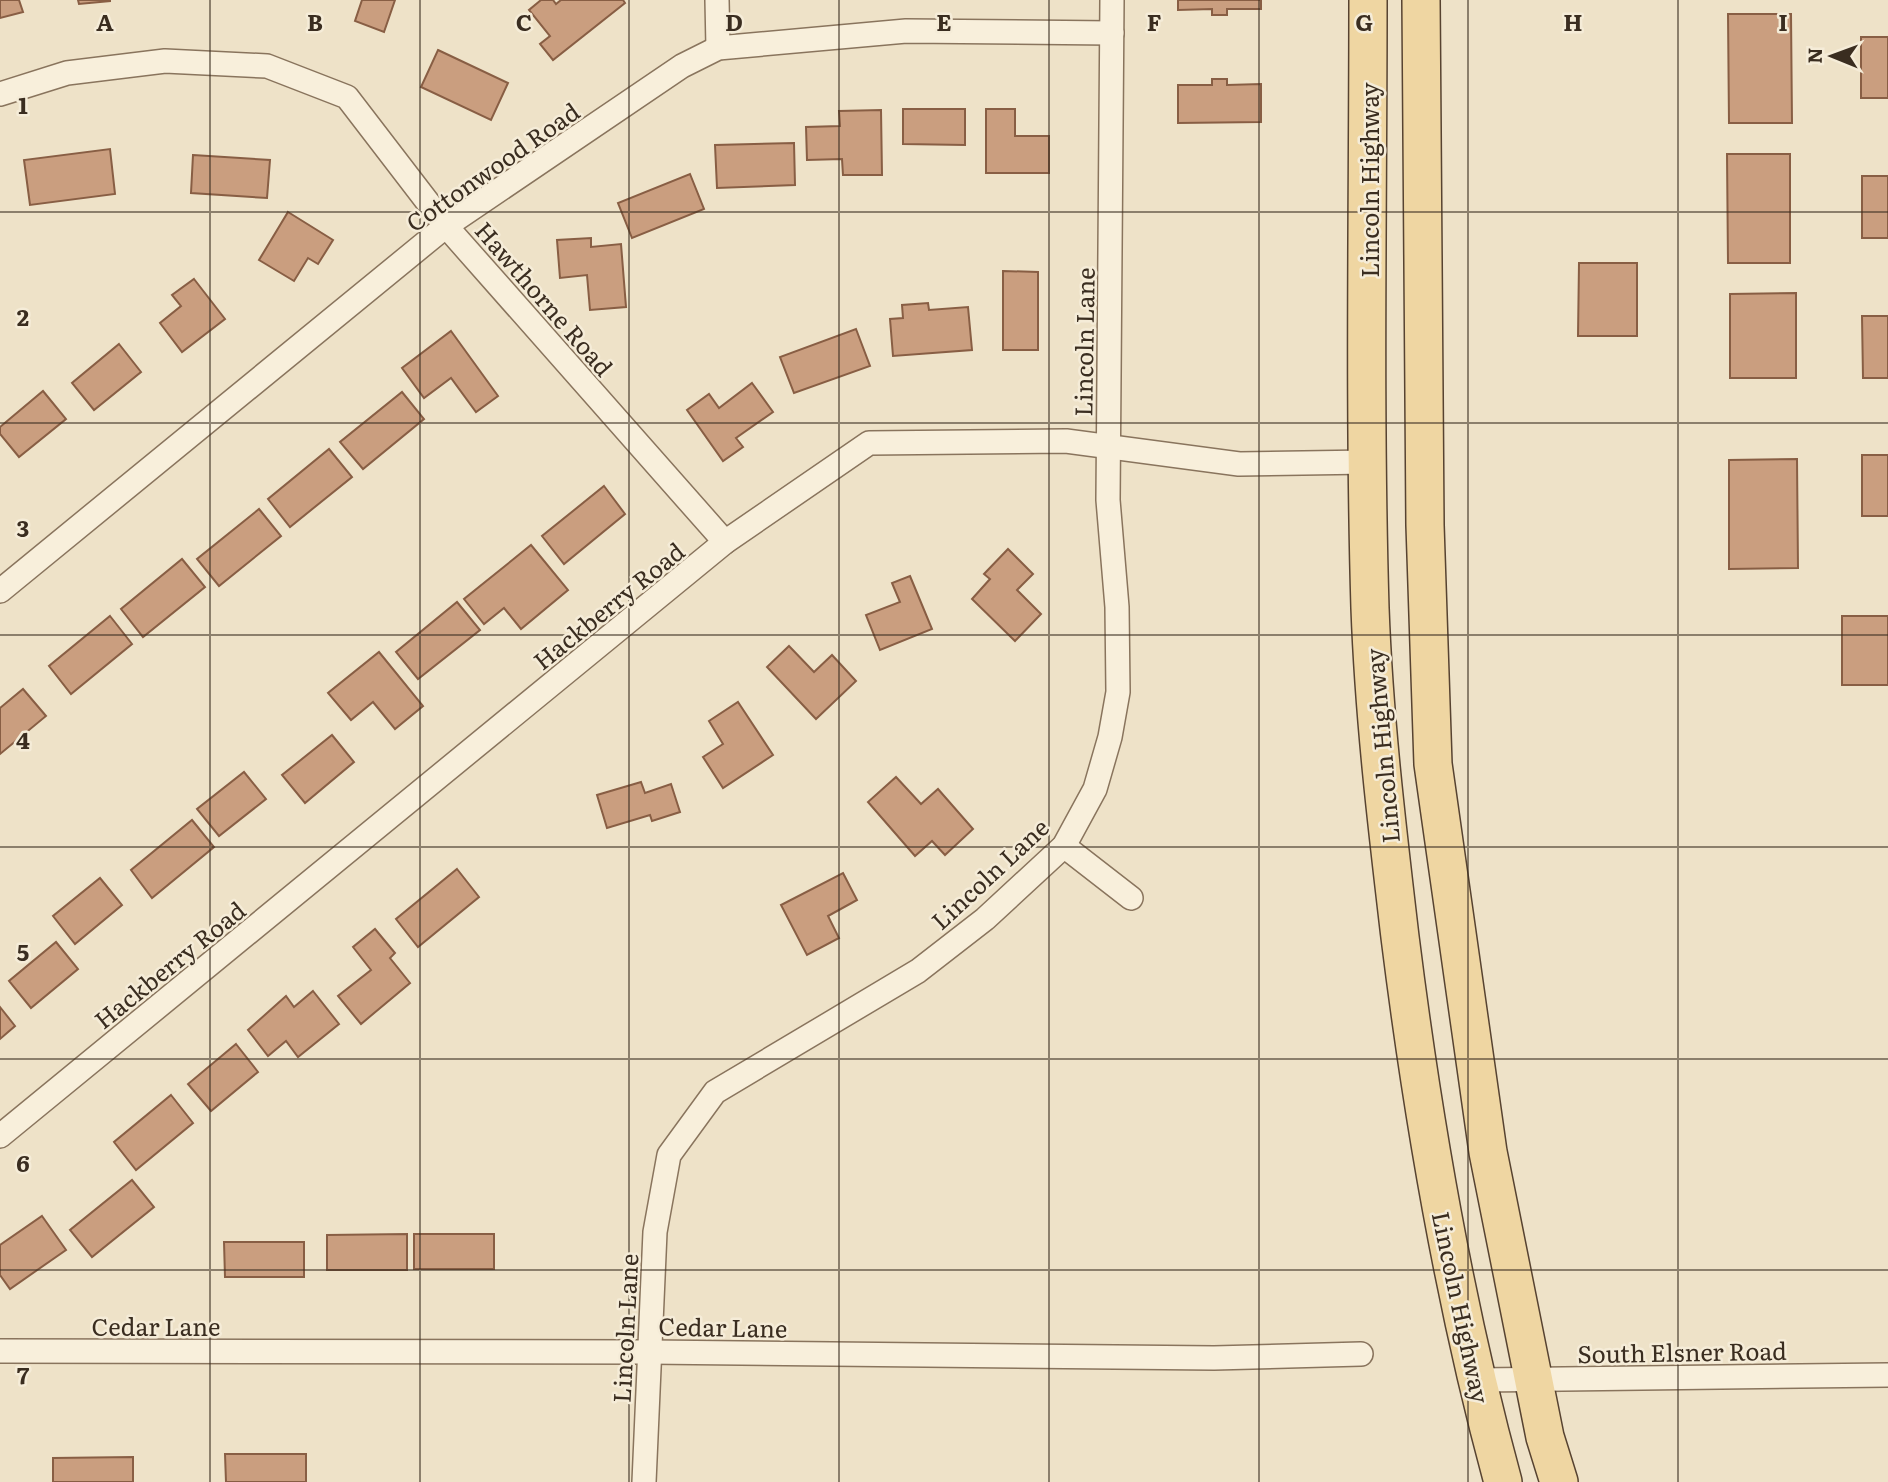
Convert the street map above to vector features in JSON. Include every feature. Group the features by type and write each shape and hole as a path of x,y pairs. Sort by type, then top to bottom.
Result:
{"main road":[{"name":"Lincoln Highway","path":"1368,0 1370,608 1380,777 1415,1058 1431,1162 1503,1482"},
{"name":"Lincoln Highway","path":"1421,0 1425,525 1433,764 1488,1152 1533,1380 1559,1482"}],"street":[{"path":"717,0 718,48"},
{"name":"Lincoln Lane","path":"644,1482 655,1232 669,1155 715,1092 918,971 985,919 1063,846 1095,789 1118,692 1117,607 1108,500 1112,0"},
{"name":"Cottonwood Road","path":"0,591 446,226 682,66 718,48 906,31 1112,33"},
{"name":"Hawthorne Road","path":"0,94 67,73 165,61 267,66 347,97 446,226 725,542"},
{"name":"Hackberry Road","path":"0,1136 725,542 869,443 1066,441 1108,444 1239,464 1369,462"},
{"path":"1063,846 1131,898"},
{"name":"Cedar Lane","path":"0,1352 649,1352 1214,1358 1361,1354"},
{"name":"South Elsner Road","path":"1478,1380 1888,1375"}],"building":[{"path":"0,0 19,0 23,12 0,18"},
{"path":"78,0 110,0 110,1 79,4"},
{"path":"362,0 395,0 384,32 355,21"},
{"path":"541,0 553,0 556,4 561,0 623,0 625,3 553,60 540,44 550,36 529,10"},
{"path":"1178,0 1261,0 1261,9 1227,9 1227,15 1212,15 1212,9 1178,10"},
{"path":"1728,14 1791,14 1792,123 1729,123"},
{"path":"1861,37 1888,37 1888,98 1861,98"},
{"path":"438,50 508,83 491,120 421,87"},
{"path":"1212,79 1227,79 1227,85 1261,84 1261,122 1178,123 1178,85 1212,85"},
{"path":"903,109 965,109 965,145 903,144"},
{"path":"986,109 1015,109 1015,136 1049,136 1049,173 986,173"},
{"path":"881,110 882,175 843,175 842,159 807,160 806,127 840,126 839,111"},
{"path":"794,143 795,185 717,188 715,145"},
{"path":"110,149 115,194 30,205 24,160"},
{"path":"1727,154 1790,154 1790,263 1728,263"},
{"path":"193,155 270,160 267,198 191,193"},
{"path":"690,174 704,209 632,238 618,203"},
{"path":"1862,176 1888,176 1888,238 1862,238"},
{"path":"288,212 333,240 318,264 308,258 294,281 259,260"},
{"path":"591,238 591,247 621,244 626,307 590,310 587,275 560,278 557,240"},
{"path":"1579,263 1637,263 1637,336 1578,336"},
{"path":"1003,271 1038,272 1038,350 1003,350"},
{"path":"194,279 225,319 182,352 160,323 181,306 172,295"},
{"path":"1796,293 1796,378 1730,378 1730,294"},
{"path":"928,303 929,310 968,307 972,350 893,356 890,319 903,318 902,305"},
{"path":"1862,316 1888,316 1888,378 1863,378"},
{"path":"856,329 870,366 794,393 780,357"},
{"path":"451,331 498,396 476,412 451,378 424,398 402,368"},
{"path":"119,344 141,372 94,410 72,383"},
{"path":"752,383 773,412 736,438 743,447 723,461 687,410 709,394 719,408"},
{"path":"43,391 66,419 19,457 0,434 0,427"},
{"path":"402,392 424,419 363,469 340,442"},
{"path":"329,449 352,477 290,527 268,499"},
{"path":"1862,455 1888,455 1888,516 1862,516"},
{"path":"1797,459 1798,568 1729,569 1729,460"},
{"path":"604,486 625,514 564,564 542,536"},
{"path":"259,509 281,536 219,586 197,559"},
{"path":"531,545 568,590 521,629 504,608 484,624 464,599"},
{"path":"1008,549 1033,574 1017,590 1041,614 1015,641 972,599 990,579 984,574"},
{"path":"182,559 205,587 143,637 121,609"},
{"path":"910,576 932,629 880,650 866,615 900,602 892,583"},
{"path":"457,602 480,630 418,679 396,652"},
{"path":"110,616 132,644 71,694 49,666"},
{"path":"1842,616 1888,616 1888,685 1842,685"},
{"path":"789,646 814,672 832,655 856,681 816,719 767,667"},
{"path":"379,652 423,706 395,729 373,702 351,720 328,693"},
{"path":"23,689 46,716 0,754 0,708"},
{"path":"738,702 773,755 723,788 703,757 723,744 709,721"},
{"path":"332,735 354,762 305,803 282,775"},
{"path":"244,772 266,799 219,836 197,809"},
{"path":"896,777 921,804 938,789 973,829 945,855 932,841 915,856 868,802"},
{"path":"641,782 645,793 671,784 680,812 652,821 650,815 607,828 597,795"},
{"path":"192,820 214,847 152,898 131,870"},
{"path":"457,869 479,897 418,947 396,919"},
{"path":"843,873 857,900 828,916 839,938 807,955 781,905"},
{"path":"100,878 122,905 75,944 53,916"},
{"path":"375,929 395,953 390,958 410,983 361,1024 338,996 371,970 353,947"},
{"path":"56,942 78,969 31,1008 9,981"},
{"path":"313,991 339,1024 298,1057 286,1041 268,1056 248,1030 286,996 294,1007"},
{"path":"0,1007 15,1026 0,1039"},
{"path":"236,1044 258,1072 211,1111 188,1084"},
{"path":"171,1095 193,1123 136,1170 114,1142"},
{"path":"132,1180 154,1207 92,1257 70,1230"},
{"path":"42,1216 66,1250 10,1289 0,1275 0,1245"},
{"path":"407,1234 407,1270 327,1270 327,1235"},
{"path":"414,1234 494,1234 494,1269 414,1269"},
{"path":"224,1242 304,1242 304,1277 225,1277"},
{"path":"225,1454 306,1454 306,1482 226,1482"},
{"path":"133,1457 133,1482 53,1482 53,1458"}]}
